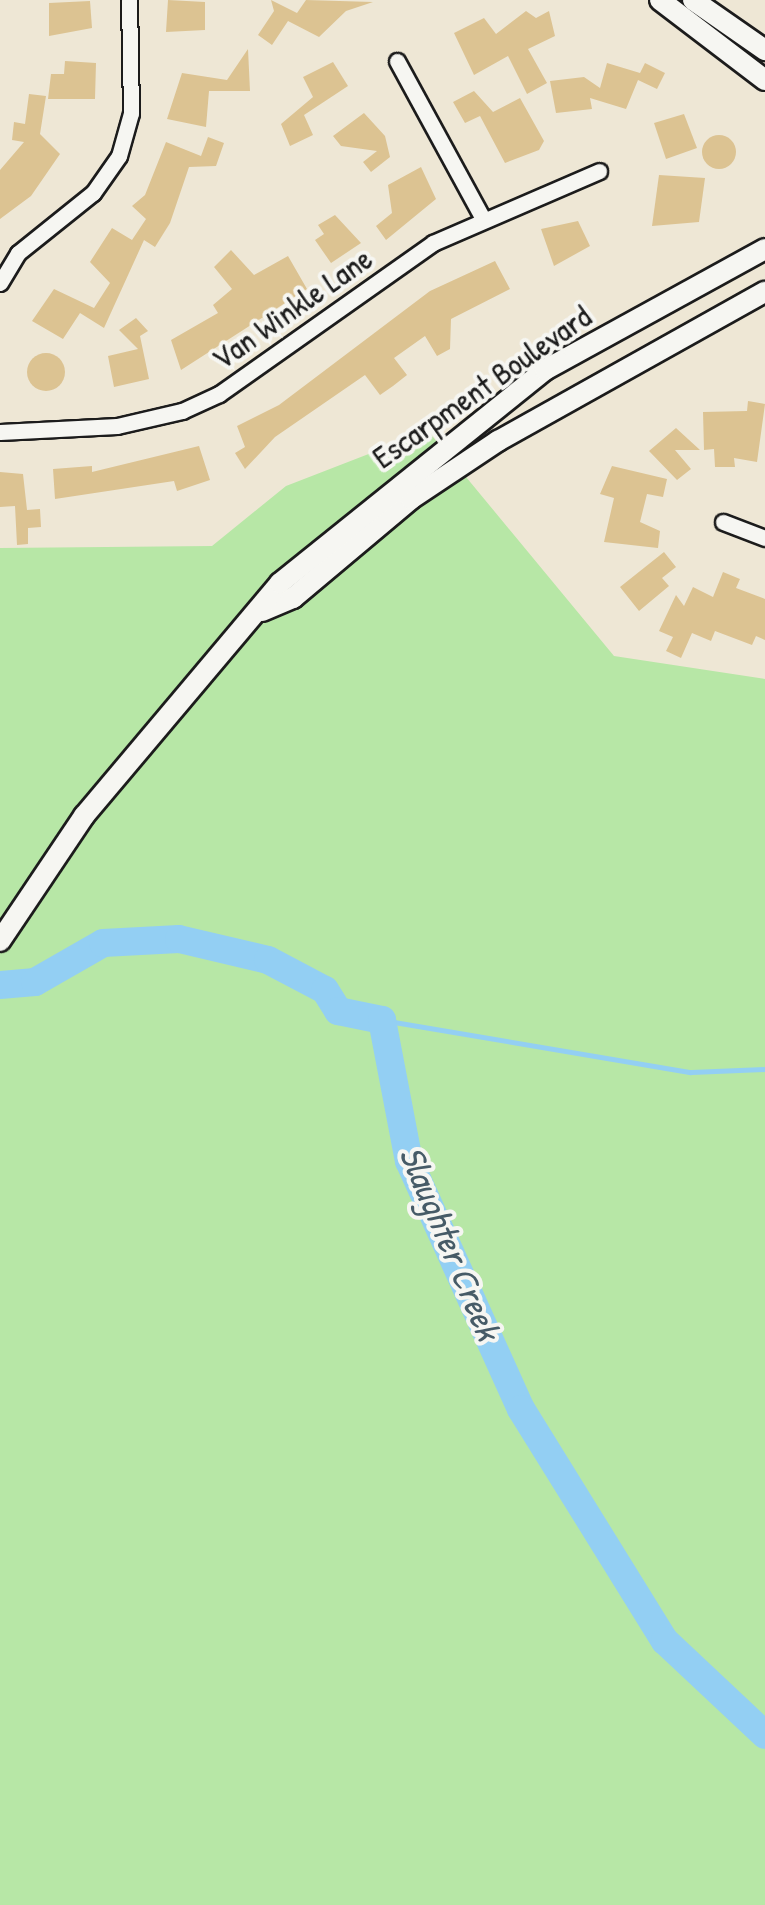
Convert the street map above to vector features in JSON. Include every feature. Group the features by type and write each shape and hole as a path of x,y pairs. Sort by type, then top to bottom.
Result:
{"main road":[{"path":"660,0 765,80"},
{"path":"692,0 765,50"},
{"path":"727,48 743,32"},
{"name":"Escarpment Boulevard","path":"0,941 84,816 262,611 280,583 489,410 646,310 765,249"},
{"name":"Escarpment Boulevard","path":"262,611 293,598 411,499 498,440 765,292"}],"street":[{"path":"0,283 18,254 93,193 119,156 131,113 129,0"},
{"path":"397,61 482,217"},
{"name":"Van Winkle Lane","path":"0,432 117,426 182,412 482,217 598,170"},
{"path":"724,522 765,538"}],"green space":[{"path":"428,431 614,656 765,679 765,1905 0,1905 0,548 212,546 286,486"}],"building":[{"path":"168,0 205,2 205,30 166,32"},
{"path":"271,0 297,13 306,0 373,2 346,11 319,37 288,21 272,45 258,35 274,11"},
{"path":"90,1 92,28 49,36 49,3"},
{"path":"526,11 536,18 549,11 555,36 528,49 547,83 527,94 508,56 474,75 454,33 484,18 496,34"},
{"path":"248,49 250,91 209,91 206,127 167,119 182,73 227,80"},
{"path":"65,61 96,63 95,99 48,99 51,74 64,74"},
{"path":"333,62 348,86 304,115 313,135 290,146 281,124 313,97 303,77"},
{"path":"607,63 640,73 645,63 665,73 657,89 638,80 626,109 590,98 592,109 556,113 550,81 584,77 600,88"},
{"path":"474,91 493,112 520,98 544,141 539,150 505,163 480,116 465,123 453,102"},
{"path":"29,94 46,96 40,134 60,154 31,196 0,219 0,170 24,142 12,140 14,122 25,124"},
{"path":"364,113 385,136 390,157 371,172 363,162 377,151 341,146 333,136"},
{"path":"684,114 697,148 666,159 654,123"},
{"path":"719,135 731,140 736,152 731,164 719,169 707,164 702,152 707,140"},
{"path":"208,137 224,143 216,166 189,167 170,223 155,247 144,240 104,328 80,313 63,339 32,321 54,289 94,308 110,283 90,262 112,228 132,240 146,219 132,206 145,195 166,142 201,156"},
{"path":"421,167 436,199 386,240 376,226 392,213 388,185"},
{"path":"659,175 705,178 699,222 652,226"},
{"path":"335,215 361,243 331,263 315,240 324,234 318,225"},
{"path":"578,221 590,246 554,266 541,229"},
{"path":"231,250 254,275 288,256 307,289 181,370 171,340 218,313 213,305 232,289 214,267"},
{"path":"495,261 510,289 451,319 450,349 437,356 425,336 394,358 407,375 393,386 380,395 365,375 275,437 245,469 235,453 245,447 237,426 279,405 430,291"},
{"path":"136,318 148,331 140,336 149,379 114,387 108,356 138,349 119,330"},
{"path":"46,353 60,358 65,372 60,386 46,391 32,386 27,372 32,358"},
{"path":"748,401 765,404 757,462 734,458 735,467 715,467 714,449 704,450 703,412 747,411"},
{"path":"676,428 700,450 675,450 691,469 677,480 649,451"},
{"path":"199,446 210,480 177,491 174,481 55,499 53,469 92,466 92,472"},
{"path":"612,466 667,479 663,497 647,494 640,522 660,531 658,548 604,542 614,498 600,494"},
{"path":"0,472 23,474 27,510 40,509 41,527 28,528 28,544 17,545 15,506 0,507"},
{"path":"664,552 676,567 662,578 669,586 639,611 620,587"},
{"path":"723,572 740,579 736,588 765,599 765,640 756,636 752,645 715,631 711,641 692,633 681,658 666,651 673,637 659,631 676,595 684,606 693,587 713,597"}],"waterway":[{"name":"Slaughter Creek","path":"0,985 35,982 103,943 179,939 268,960 325,990 338,1011 382,1020 409,1161 521,1409 665,1641 765,1735"},
{"path":"382,1020 691,1072 765,1069"},
{"path":"760,1734 765,1743"}]}
